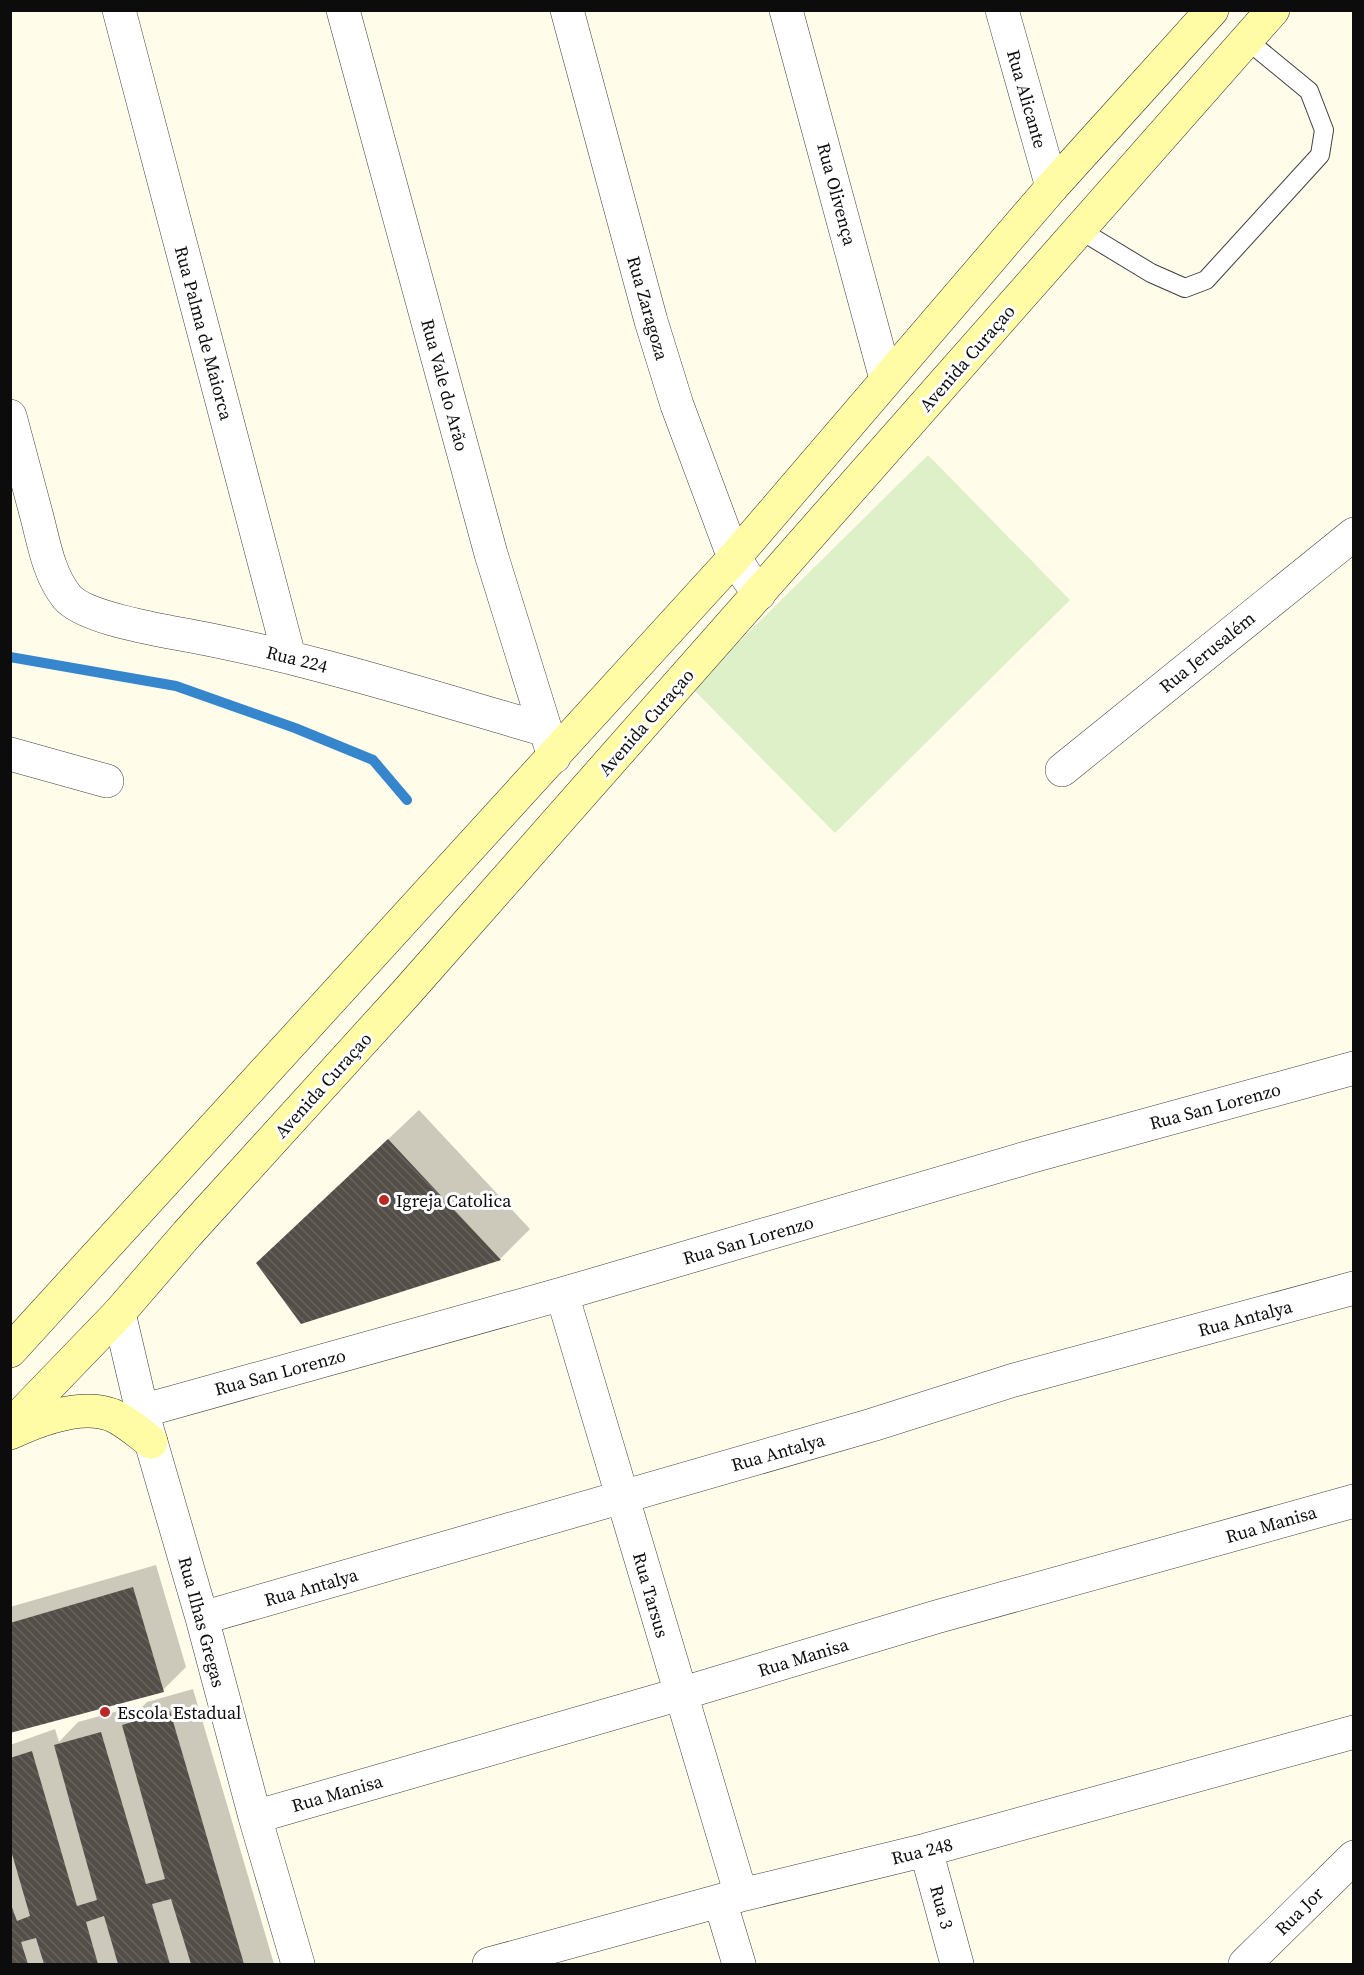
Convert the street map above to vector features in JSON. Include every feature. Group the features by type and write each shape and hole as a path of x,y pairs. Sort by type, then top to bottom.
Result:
{"main road":[{"path":"10,1351 324,1009 550,743 734,558 1052,187 1212,10"},
{"name":"Avenida Curaçao","path":"10,1426 119,1313 353,1052 1273,10"},
{"path":"324,1009 353,1052"},
{"path":"10,1433 37,1421 88,1411 111,1414 151,1442"}],"street":[{"name":"Rua Palma de Maiorca","path":"119,10 289,656"},
{"name":"Rua Vale do Arão","path":"343,10 491,554 550,743"},
{"name":"Rua Zaragoza","path":"567,10 648,310 677,405 734,558 759,594"},
{"name":"Rua Olivença","path":"786,10 886,379"},
{"name":"Rua Alicante","path":"1002,10 1052,187"},
{"name":"Rua 224","path":"10,416 45,549 57,582 68,599 95,614 142,627 289,656 550,743"},
{"name":"Rua Jerusalém","path":"1062,770 1353,534"},
{"path":"10,754 107,781"},
{"name":"Rua San Lorenzo","path":"142,1411 562,1294 1033,1156 1353,1068"},
{"name":"Rua Antalya","path":"202,1618 872,1425 1069,1365 1353,1288"},
{"name":"Rua Tarsus","path":"562,1294 680,1694 731,1898 739,1965"},
{"name":"Rua Ilhas Gregas","path":"119,1313 142,1411 298,1965"},
{"name":"Rua Manisa","path":"255,1817 936,1617 1353,1501"},
{"name":"Rua 248","path":"489,1965 522,1960 731,1898 926,1850 1353,1731"},
{"name":"Rua 3","path":"926,1850 957,1965"},
{"name":"Rua Jor","path":"1245,1965 1353,1857"}],"lane":[{"path":"1080,230 1151,273 1185,288 1206,280 1320,155 1324,130 1309,91 1247,40"}],"green space":[{"path":"928,455 1070,600 835,833 692,688"}],"building":[{"name":"Igreja Catolica","path":"388,1139 501,1260 301,1324 256,1263"},
{"path":"133,1587 164,1692 10,1733 10,1623"},
{"path":"170,1711 244,1964 191,1964 171,1899 152,1904 170,1964 118,1964 104,1916 86,1922 98,1964 44,1964 36,1938 21,1942 28,1964 10,1964 10,1902 17,1921 30,1916 10,1847 10,1758 32,1751 77,1906 97,1900 54,1745 101,1732 146,1884 165,1879 122,1725"}],"waterway":[{"path":"10,657 176,686 295,728 373,760 407,800"}],"place":[{"name":"Igreja Catolica","path":"384,1200"},
{"name":"Escola Estadual","path":"105,1712"}]}
